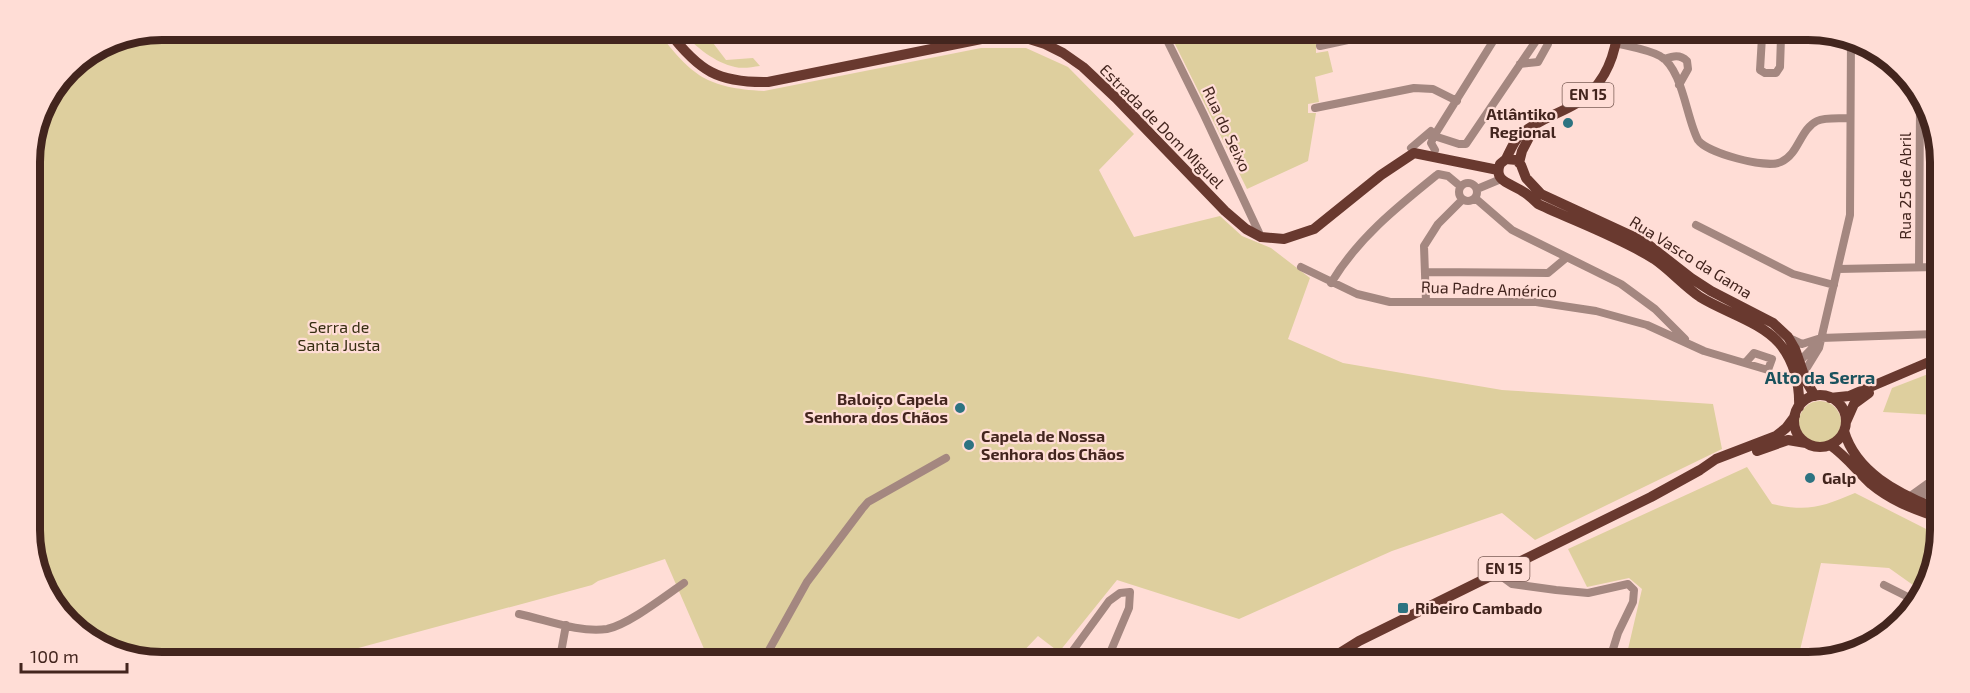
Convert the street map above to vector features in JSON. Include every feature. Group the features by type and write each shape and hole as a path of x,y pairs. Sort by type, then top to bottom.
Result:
{"main road":[{"name":"Estrada de Dom Miguel","path":"675,40 684,52 704,69 718,77 746,82 768,82 976,40"},
{"name":"Estrada de Dom Miguel","path":"1032,40 1063,53 1083,67 1226,211 1246,229 1261,237"},
{"name":"EN 15","path":"1503,171 1518,137 1577,103 1593,90 1606,70 1616,40"},
{"path":"1381,175 1399,156 1411,148 1419,147 1503,171 1520,179 1522,151 1536,125"},
{"path":"1261,237 1284,238 1314,229 1381,175 1414,153 1503,171"},
{"path":"1503,171 1513,159 1521,167"},
{"name":"Rua Vasco da Gama","path":"1521,167 1532,186 1541,194 1645,242 1711,291 1773,323 1788,337 1805,361 1799,373 1797,412"},
{"name":"Rua Vasco da Gama","path":"1503,171 1538,204 1655,260 1700,296 1769,334 1783,347 1815,396"},
{"path":"1886,381 1854,404 1838,440 1830,445 1815,447 1806,442 1796,431 1797,412 1806,400 1815,396 1830,398 1849,396 1930,362"},
{"path":"1830,398 1842,407 1848,447 1866,469 1930,513"},
{"name":"EN 15","path":"1342,652 1359,641 1641,502 1716,459 1776,436 1786,428 1797,412"},
{"name":"EN 15","path":"1700,470 1788,440 1806,442"},
{"path":"1830,445 1873,485 1930,507"}],"street":[{"name":"Rua do Seixo","path":"1167,40 1261,237"},
{"path":"1320,46 1348,40"},
{"path":"1411,148 1431,135 1446,116 1494,40"},
{"path":"1616,40 1664,59 1679,86 1693,132 1701,145 1716,153 1773,165 1781,162 1792,152 1810,126 1819,120 1850,118"},
{"path":"1762,40 1761,70 1765,73 1776,73 1780,67 1781,40"},
{"path":"1769,334 1778,338 1792,358 1805,361 1821,338 1850,215 1850,118 1854,50"},
{"path":"1664,59 1677,56 1687,61 1688,69 1679,86"},
{"path":"1431,135 1466,144 1520,64"},
{"path":"1315,108 1414,88 1433,89 1456,101"},
{"name":"Rua 25 de Abril","path":"1919,267 1920,116"},
{"path":"1431,135 1431,143 1435,150"},
{"path":"1460,186 1458,195 1467,202 1503,171"},
{"path":"1331,283 1351,253 1368,234 1438,174 1448,176 1460,186"},
{"path":"1460,186 1468,183 1473,185 1476,194 1512,230 1620,284 1655,309 1688,342"},
{"path":"1426,302 1424,246 1438,224 1462,200"},
{"path":"1696,225 1793,274 1834,285"},
{"path":"1426,273 1548,273 1566,258"},
{"name":"Rua Padre Américo","path":"1301,267 1358,294 1390,302 1536,302 1596,311 1647,325 1704,351 1746,362"},
{"path":"1838,269 1930,267"},
{"path":"1647,325 1653,319 1655,309"},
{"path":"1788,337 1802,344 1821,338 1930,334"},
{"path":"768,652 807,582 868,502 946,458"},
{"path":"1913,500 1930,483"},
{"path":"1913,500 1930,490"},
{"path":"1497,573 1512,584 1556,590 1588,593 1632,586 1633,602 1618,633 1613,652"},
{"path":"519,614 591,629 616,626 684,583"},
{"path":"1884,585 1909,598"},
{"path":"1072,652 1109,601 1120,593 1130,592 1129,608 1110,652"},
{"path":"561,652 566,625"}],"green space":[{"name":"Serra de Santa Justa","path":"163,40 664,40 691,69 702,77 728,87 764,91 981,48 1026,48 1068,67 1134,134 1099,170 1134,237 1220,216 1242,236 1271,248 1310,278 1288,339 1343,363 1502,390 1713,404 1722,449 1535,540 1502,513 1392,551 1239,619 1117,580 1059,652 1038,636 1023,652 705,652 665,559 592,585 344,652 147,651 116,643 82,622 61,598 53,584 43,554 40,530 41,155 45,131 53,109 71,82 95,61 116,50 139,43"},
{"path":"691,40 711,40 726,60 753,58 760,66 738,68 728,65 713,58"},
{"path":"1173,40 1316,40 1316,53 1328,51 1333,72 1315,77 1319,102 1308,104 1308,113 1316,113 1308,161 1247,189"},
{"path":"1930,373 1930,415 1883,412 1892,388"},
{"path":"1820,401 1835,407 1841,422 1835,437 1820,443 1805,437 1799,422 1805,407"},
{"path":"1747,467 1772,504 1796,508 1815,507 1855,493 1930,531 1925,562 1915,587 1889,568 1821,563 1798,652 1627,652 1642,589 1629,578 1587,587 1568,549"}],"place":[{"name":"Atlântiko Regional","path":"1568,123"},
{"name":"Baloiço Capela Senhora dos Chãos","path":"960,408"},
{"name":"Capela de Nossa Senhora dos Chãos","path":"969,445"},
{"name":"Galp","path":"1810,478"},
{"name":"Ribeiro Cambado","path":"1403,608"}],"district":[{"name":"Alto da Serra","path":"1820,378"}]}
